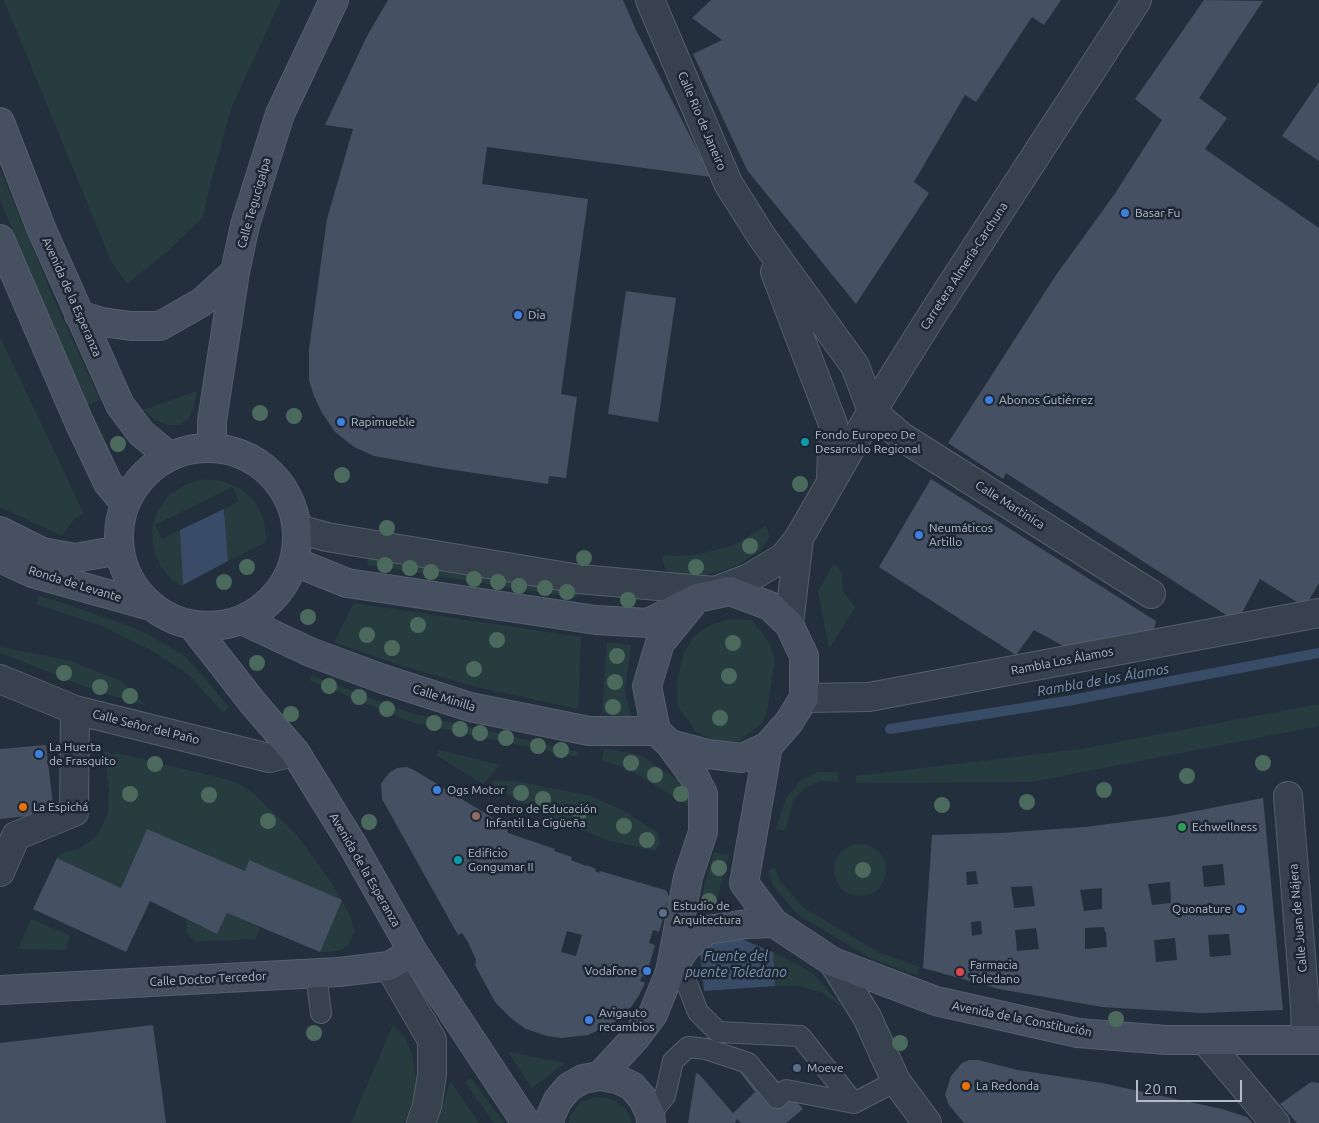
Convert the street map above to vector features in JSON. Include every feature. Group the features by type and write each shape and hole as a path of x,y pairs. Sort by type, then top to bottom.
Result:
{"main road":[{"name":"Calle Tegucigalpa","path":"212,447 212,421 235,272 245,225 280,114 334,0"},
{"name":"Avenida de la Esperanza","path":"0,122 42,228 120,405 141,433 169,456"},
{"path":"0,239 80,424 108,482 124,503"},
{"path":"79,315 102,322 122,325 160,326 202,302 235,272"},
{"path":"212,447 243,454 270,472 289,497 298,528 298,545 294,562 284,587 278,594 265,607 242,620 217,627 192,625 170,619 151,606 134,587 122,564 118,539 124,503 135,484 150,468 169,456 190,449 212,447"},
{"name":"Ronda de Levante","path":"0,531 42,552 74,558 120,550"},
{"name":"Ronda de Levante","path":"0,558 32,573 151,606"},
{"path":"294,562 347,583 596,620 648,622 705,594 730,591 770,606 789,624 804,656 804,698 789,722 768,746 742,758 708,754 663,737"},
{"path":"670,972 688,877 703,832 703,794 695,778 663,737 647,686 660,643 705,594"},
{"name":"Calle Minilla","path":"242,620 310,652 383,679 470,707 590,730 663,737"},
{"name":"Avenida de la Esperanza","path":"192,625 253,703 295,752 352,844 413,952 526,1123"},
{"name":"Avenida de la Constitución","path":"768,746 744,883 774,923 833,962 936,1002 1078,1033 1166,1040 1313,1040"},
{"path":"600,1076 636,1037 653,1014 670,972 687,946 707,930 747,924 774,923"},
{"name":"Calle Doctor Tercedor","path":"0,990 316,974 389,966 413,952"},
{"path":"549,1123 558,1100 569,1087 583,1079 600,1076 616,1079 632,1086 644,1099 651,1119"}],"street":[{"name":"Carretera Almería-Carchuna","path":"705,594 748,578 784,557 799,538 872,411 934,312 1138,0"},
{"name":"Calle Rio de Janeiro","path":"660,5 728,183 762,237 855,366 872,411"},
{"name":"Calle Rio de Janeiro","path":"762,237 833,424 831,483"},
{"name":"Calle Martinica","path":"872,411 902,437 1151,594"},
{"path":"298,528 327,537 579,579 705,594"},
{"name":"Carretera Almería-Carchuna","path":"789,624 799,538"},
{"name":"Rambla Los Álamos","path":"804,698 869,697 1319,613"},
{"name":"Calle Señor del Paño","path":"0,678 75,710 269,758 295,752"},
{"path":"0,872 16,836 74,812 75,710"},
{"name":"Calle Juan de Nájera","path":"1288,796 1305,1006 1313,1040"},
{"path":"833,962 867,1017 896,1081 927,1123"},
{"path":"389,966 432,1040 432,1075 421,1123"},
{"path":"1205,1040 1275,1123"}],"lane":[{"path":"670,972 687,984 698,1012 718,1032 800,1036 854,1103"},
{"path":"316,974 320,1013"},
{"path":"651,1119 664,1096 673,1062 688,1047 706,1049 748,1063 776,1098 786,1090 854,1103 896,1081"}],"green space":[{"path":"4,0 281,0 232,106 203,217 168,251 127,284 111,261"},
{"path":"0,169 54,300 100,400 88,405 0,200"},
{"path":"0,337 84,514 75,518 62,536 0,507"},
{"path":"197,391 194,407 188,419 179,425 167,425 155,420 143,410"},
{"path":"203,479 222,481 240,488 254,501 263,517 266,536 265,543 228,561 224,509 239,501 232,487 155,525 162,539 180,530 183,585 181,586 172,580 160,565 153,548 152,529 158,510 169,495 185,485"},
{"path":"766,526 770,537 760,551 736,566 702,576 670,575 663,563 663,555 700,554 734,545"},
{"path":"368,556 578,589 577,598 367,565"},
{"path":"834,563 842,573 842,590 855,607 829,649 818,591"},
{"path":"39,596 148,634 186,657 229,707 223,713 189,675 149,649 99,625 36,604"},
{"path":"354,603 581,637 578,709 477,687 402,666 334,642"},
{"path":"730,619 752,620 769,642 775,659 767,712 761,724 739,741 719,743 696,732 678,706 677,682 683,655 693,637 710,625"},
{"path":"607,642 631,645 625,690 631,717 602,713"},
{"path":"0,647 68,660 121,681 145,705 99,692 0,653"},
{"path":"312,676 414,714 579,752 576,757 411,722 311,681 310,678"},
{"path":"1319,704 1319,726 1032,782 856,783 856,776 1081,749"},
{"path":"604,748 640,755 692,789 698,803 689,806 625,767 602,761"},
{"path":"439,750 500,765 483,784 436,755"},
{"path":"106,751 112,755 118,753 225,779 240,784 254,794 296,834 331,882 351,917 354,932 348,946 341,950 320,952 249,861 245,871 147,829 121,888 57,858 61,853 79,849 97,836 102,827 108,813 109,791 104,753"},
{"path":"818,772 837,772 839,782 821,781 805,788 794,800 785,831 776,829 786,799 800,781"},
{"path":"493,780 516,781 591,796 626,812 658,833 659,844 655,851 607,840 549,817 492,785"},
{"path":"860,844 874,848 882,856 886,870 882,884 874,892 860,896 846,892 838,884 834,870 838,856 846,848"},
{"path":"714,852 729,855 714,910 704,913 699,905"},
{"path":"775,868 780,881 804,908 878,952 920,967 917,975 874,960 798,915 773,886 768,871"},
{"path":"227,913 260,928 255,939 195,942 187,933 186,920 217,934"},
{"path":"31,919 70,935 66,950 18,949"},
{"path":"773,952 814,975 844,1008 822,993 800,986 775,986"},
{"path":"393,1025 405,1038 413,1057 417,1089 404,1123 351,1123"},
{"path":"508,1052 565,1063 532,1088"},
{"path":"471,1078 504,1123 494,1123 465,1082"},
{"path":"450,1081 479,1123 437,1123"},
{"path":"595,1097 612,1099 626,1109 632,1123 569,1123 570,1116 580,1103"}],"water":[{"path":"224,509 228,561 183,585 180,530"},
{"name":"Fuente del puente Toledano","path":"741,939 773,952 775,986 704,991 700,952 712,944"}],"building":[{"path":"388,0 623,0 636,30 711,177 487,147 482,184 588,199 561,394 577,397 566,478 549,476 548,484 374,456 354,447 335,432 322,413 314,396 309,380 309,349 327,219 353,129 325,125 367,36"},
{"path":"711,0 1061,0 1044,25 1032,17 976,102 965,95 914,182 929,193 856,304 747,170 693,54 722,40 692,18"},
{"path":"1204,0 1263,1 1199,98 1227,118 1205,149 1319,228 1319,583 1305,607 1260,579 1237,622 1006,473 1003,479 948,443 1056,275 1114,195 1162,120 1135,99"},
{"path":"1319,82 1319,161 1282,136"},
{"path":"626,291 676,298 658,422 608,414"},
{"path":"931,479 1156,621 1153,636 1069,649 1034,630 1016,655 879,567"},
{"path":"46,745 54,813 0,819 0,749"},
{"path":"407,767 414,770 506,826 508,833 555,849 554,851 572,857 571,860 596,869 595,871 599,873 600,871 667,892 669,897 659,932 653,930 649,943 655,945 646,977 642,976 640,981 645,983 631,1007 615,1022 588,1035 562,1038 547,1036 526,1029 513,1020 495,1002 475,965 476,960 468,942 462,933 458,935 382,799 381,784 390,772 397,768","holes":["567,931 582,935 576,956 561,952"]},
{"path":"1263,798 1283,1010 1202,1013 1102,1007 999,989 923,968 932,835 1001,833 1085,827 1170,816","holes":["1223,864 1225,885 1204,887 1202,866","976,871 978,884 967,885 966,872","1170,882 1171,903 1152,905 1148,884","1032,886 1035,906 1014,908 1011,887","1102,888 1102,909 1084,911 1080,890","981,921 982,934 972,936 971,922","1104,927 1107,947 1085,949 1085,928","1036,928 1039,949 1017,951 1015,930","1229,934 1231,955 1210,957 1208,935","1175,938 1177,960 1156,962 1154,940"]},
{"path":"147,829 245,871 249,860 342,900 320,952 227,913 217,934 150,901 126,952 33,909 57,858 121,888"},
{"path":"153,1025 166,1123 0,1123 0,1043"},
{"path":"756,1056 803,1109 786,1123 741,1123 737,1119 735,1123 688,1123 696,1073 699,1074 733,1113 755,1092 739,1071"},
{"path":"969,1060 978,1060 1018,1070 1102,1083 1222,1109 1247,1117 1253,1123 964,1123 949,1105 945,1095 951,1076 962,1063"},
{"path":"1311,1082 1319,1083 1319,1123 1297,1123 1280,1104"}],"waterway":[{"name":"Rambla de los Álamos","path":"890,729 1067,701 1319,653"}],"place":[{"name":"Basar Fu","path":"1125,213"},
{"name":"Dia","path":"518,315"},
{"name":"Abonos Gutiérrez","path":"989,400"},
{"name":"Rapimueble","path":"341,422"},
{"name":"Fondo Europeo De Desarrollo Regional","path":"805,442"},
{"name":"Neumáticos Artillo","path":"919,535"},
{"name":"La Huerta de Frasquito","path":"39,754"},
{"name":"Ogs Motor","path":"437,790"},
{"name":"La Espichá","path":"23,807"},
{"name":"Centro de Educación Infantil La Cigüeña","path":"476,816"},
{"name":"Echwellness","path":"1182,827"},
{"name":"Edificio Gongumar II","path":"458,860"},
{"name":"Quonature","path":"1241,909"},
{"name":"Estudio de Arquitectura","path":"663,913"},
{"name":"Vodafone","path":"647,971"},
{"name":"Farmacia Toledano","path":"960,972"},
{"name":"Avigauto recambios","path":"589,1020"},
{"name":"Moeve","path":"797,1068"},
{"name":"La Redonda","path":"966,1086"}]}
